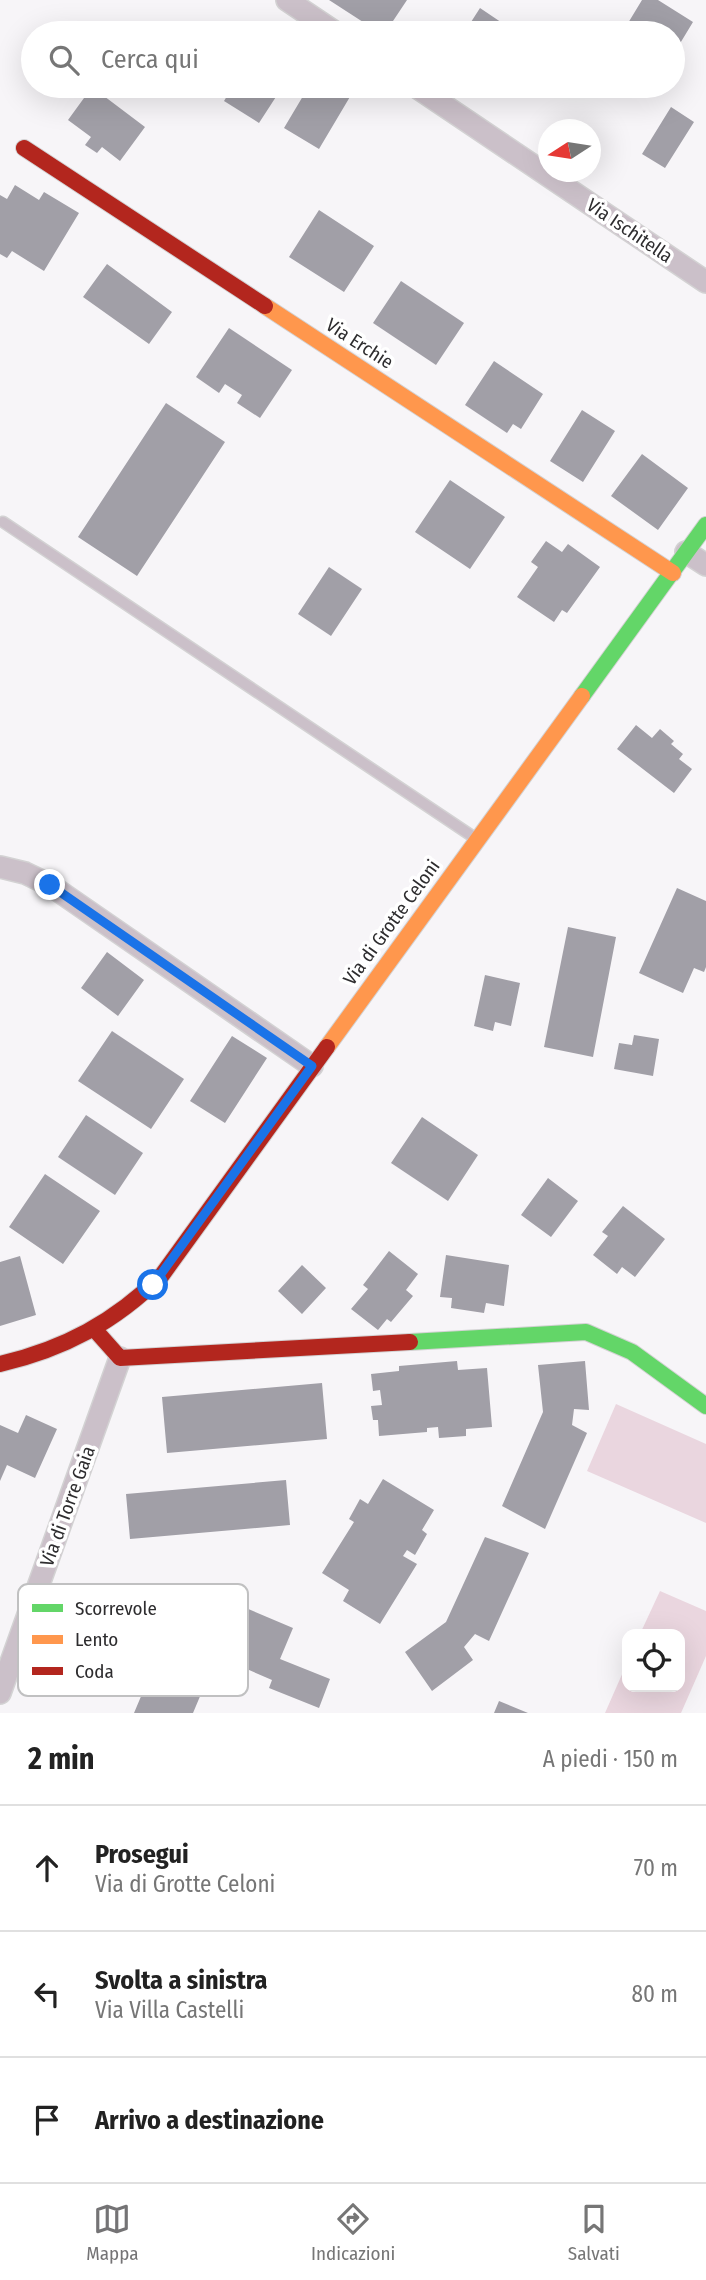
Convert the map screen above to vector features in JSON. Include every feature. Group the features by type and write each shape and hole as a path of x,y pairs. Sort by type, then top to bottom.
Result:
{"street":[{"path":"287,0 318,21"},
{"name":"Via Ischitella","path":"433,98 706,282"},
{"name":"Via Erchie","path":"24,148 673,573"},
{"name":"Via di Grotte Celoni","path":"0,1364 59,1349 96,1331 130,1306 169,1266 706,525"},
{"path":"686,552 706,565"},
{"path":"0,867 25,873 50,885 312,1066"},
{"path":"96,1331 120,1359 586,1332 617,1344 706,1406"},
{"name":"Via di Torre Gaia","path":"39,1584 120,1359"},
{"name":"Via di Torre Gaia","path":"0,1693 18,1643"}],"lane":[{"path":"3,522 478,839"}],"shaded area":[{"path":"616,1404 706,1444 706,1523 587,1471"},
{"path":"660,1591 706,1611 706,1656 681,1713 605,1713 622,1674 622,1692 685,1692 685,1629 642,1629"}],"building":[{"path":"329,0 407,0 393,21 361,21"},
{"path":"642,0 658,0 693,22 685,35 685,21 629,21"},
{"path":"480,8 499,21 472,21"},
{"path":"84,98 107,98 145,127 120,161 102,147 97,153 85,145 91,137 68,120"},
{"path":"226,98 275,98 259,123 224,101"},
{"path":"302,98 349,98 319,149 284,128"},
{"path":"671,107 694,122 665,168 642,154"},
{"path":"15,185 39,200 44,192 79,213 44,271 12,251 7,258 0,254 0,195 7,199"},
{"path":"319,210 374,246 344,292 289,257"},
{"path":"107,264 172,312 149,344 83,297"},
{"path":"401,281 464,323 436,365 373,323"},
{"path":"229,328 292,370 260,418 237,403 242,395 225,384 219,393 196,377"},
{"path":"494,361 543,394 521,429 513,424 507,433 465,405"},
{"path":"166,403 225,442 137,576 78,537"},
{"path":"582,410 615,431 583,482 550,461"},
{"path":"642,454 688,488 658,530 611,496"},
{"path":"450,480 505,517 470,569 415,532"},
{"path":"546,541 562,552 568,544 600,567 567,613 562,610 554,622 517,597 538,567 531,562"},
{"path":"329,567 362,589 331,636 298,614"},
{"path":"636,725 652,738 660,729 674,741 671,744 683,754 679,759 692,769 674,793 617,749"},
{"path":"677,888 706,901 706,967 704,972 694,968 683,993 639,973"},
{"path":"568,927 616,937 593,1057 544,1047"},
{"path":"107,952 144,980 118,1016 81,988"},
{"path":"485,975 520,983 511,1026 495,1022 493,1031 474,1026"},
{"path":"112,1031 184,1079 151,1129 78,1081"},
{"path":"634,1035 659,1039 653,1076 614,1069 619,1043 632,1045"},
{"path":"232,1036 267,1058 225,1123 190,1101"},
{"path":"86,1115 143,1153 115,1195 58,1157"},
{"path":"422,1117 478,1155 448,1201 391,1163"},
{"path":"45,1174 100,1211 63,1264 9,1227"},
{"path":"548,1178 578,1201 551,1237 521,1215"},
{"path":"623,1206 665,1239 635,1277 622,1267 617,1274 593,1255 608,1236 602,1232"},
{"path":"389,1251 418,1274 406,1290 413,1296 391,1322 387,1319 378,1330 351,1309 368,1289 363,1285"},
{"path":"446,1255 509,1265 504,1306 486,1303 484,1313 451,1308 452,1298 440,1297"},
{"path":"20,1256 36,1315 0,1326 0,1262"},
{"path":"302,1265 326,1288 302,1314 278,1291"},
{"path":"457,1361 458,1370 487,1368 492,1427 466,1429 466,1436 439,1438 438,1427 427,1428 427,1432 379,1436 378,1420 373,1420 371,1406 382,1405 380,1390 373,1391 371,1374 399,1371 399,1366"},
{"path":"585,1361 589,1410 574,1409 572,1425 587,1433 545,1529 502,1506 543,1412 538,1365"},
{"path":"322,1383 327,1439 167,1453 162,1397"},
{"path":"26,1415 57,1429 35,1478 7,1465 0,1481 0,1425 18,1433"},
{"path":"383,1479 434,1510 422,1530 427,1534 415,1555 407,1550 403,1556 417,1564 380,1624 343,1601 349,1590 322,1573 354,1522 349,1519 360,1499 368,1504"},
{"path":"286,1480 290,1525 130,1539 126,1494"},
{"path":"485,1537 529,1553 489,1641 475,1634 464,1647 473,1660 432,1691 405,1652 446,1622"},
{"path":"248,1609 293,1628 280,1659 330,1679 319,1708 269,1688 272,1680 248,1670"},
{"path":"141,1696 200,1696 193,1713 134,1713"},
{"path":"499,1701 528,1713 494,1713"}],"traffic: fast":[{"path":"582,696 706,525"},
{"path":"410,1342 586,1332 632,1352 706,1406"}],"traffic: slow":[{"path":"265,306 673,573"},
{"path":"327,1047 582,696"}],"traffic: jam":[{"path":"24,148 265,306"},
{"path":"0,1364 67,1342 126,1307 162,1275 327,1047"},
{"path":"96,1331 120,1358 410,1342"}],"route":[{"path":"50,885 312,1066 177,1256 153,1285"}]}
